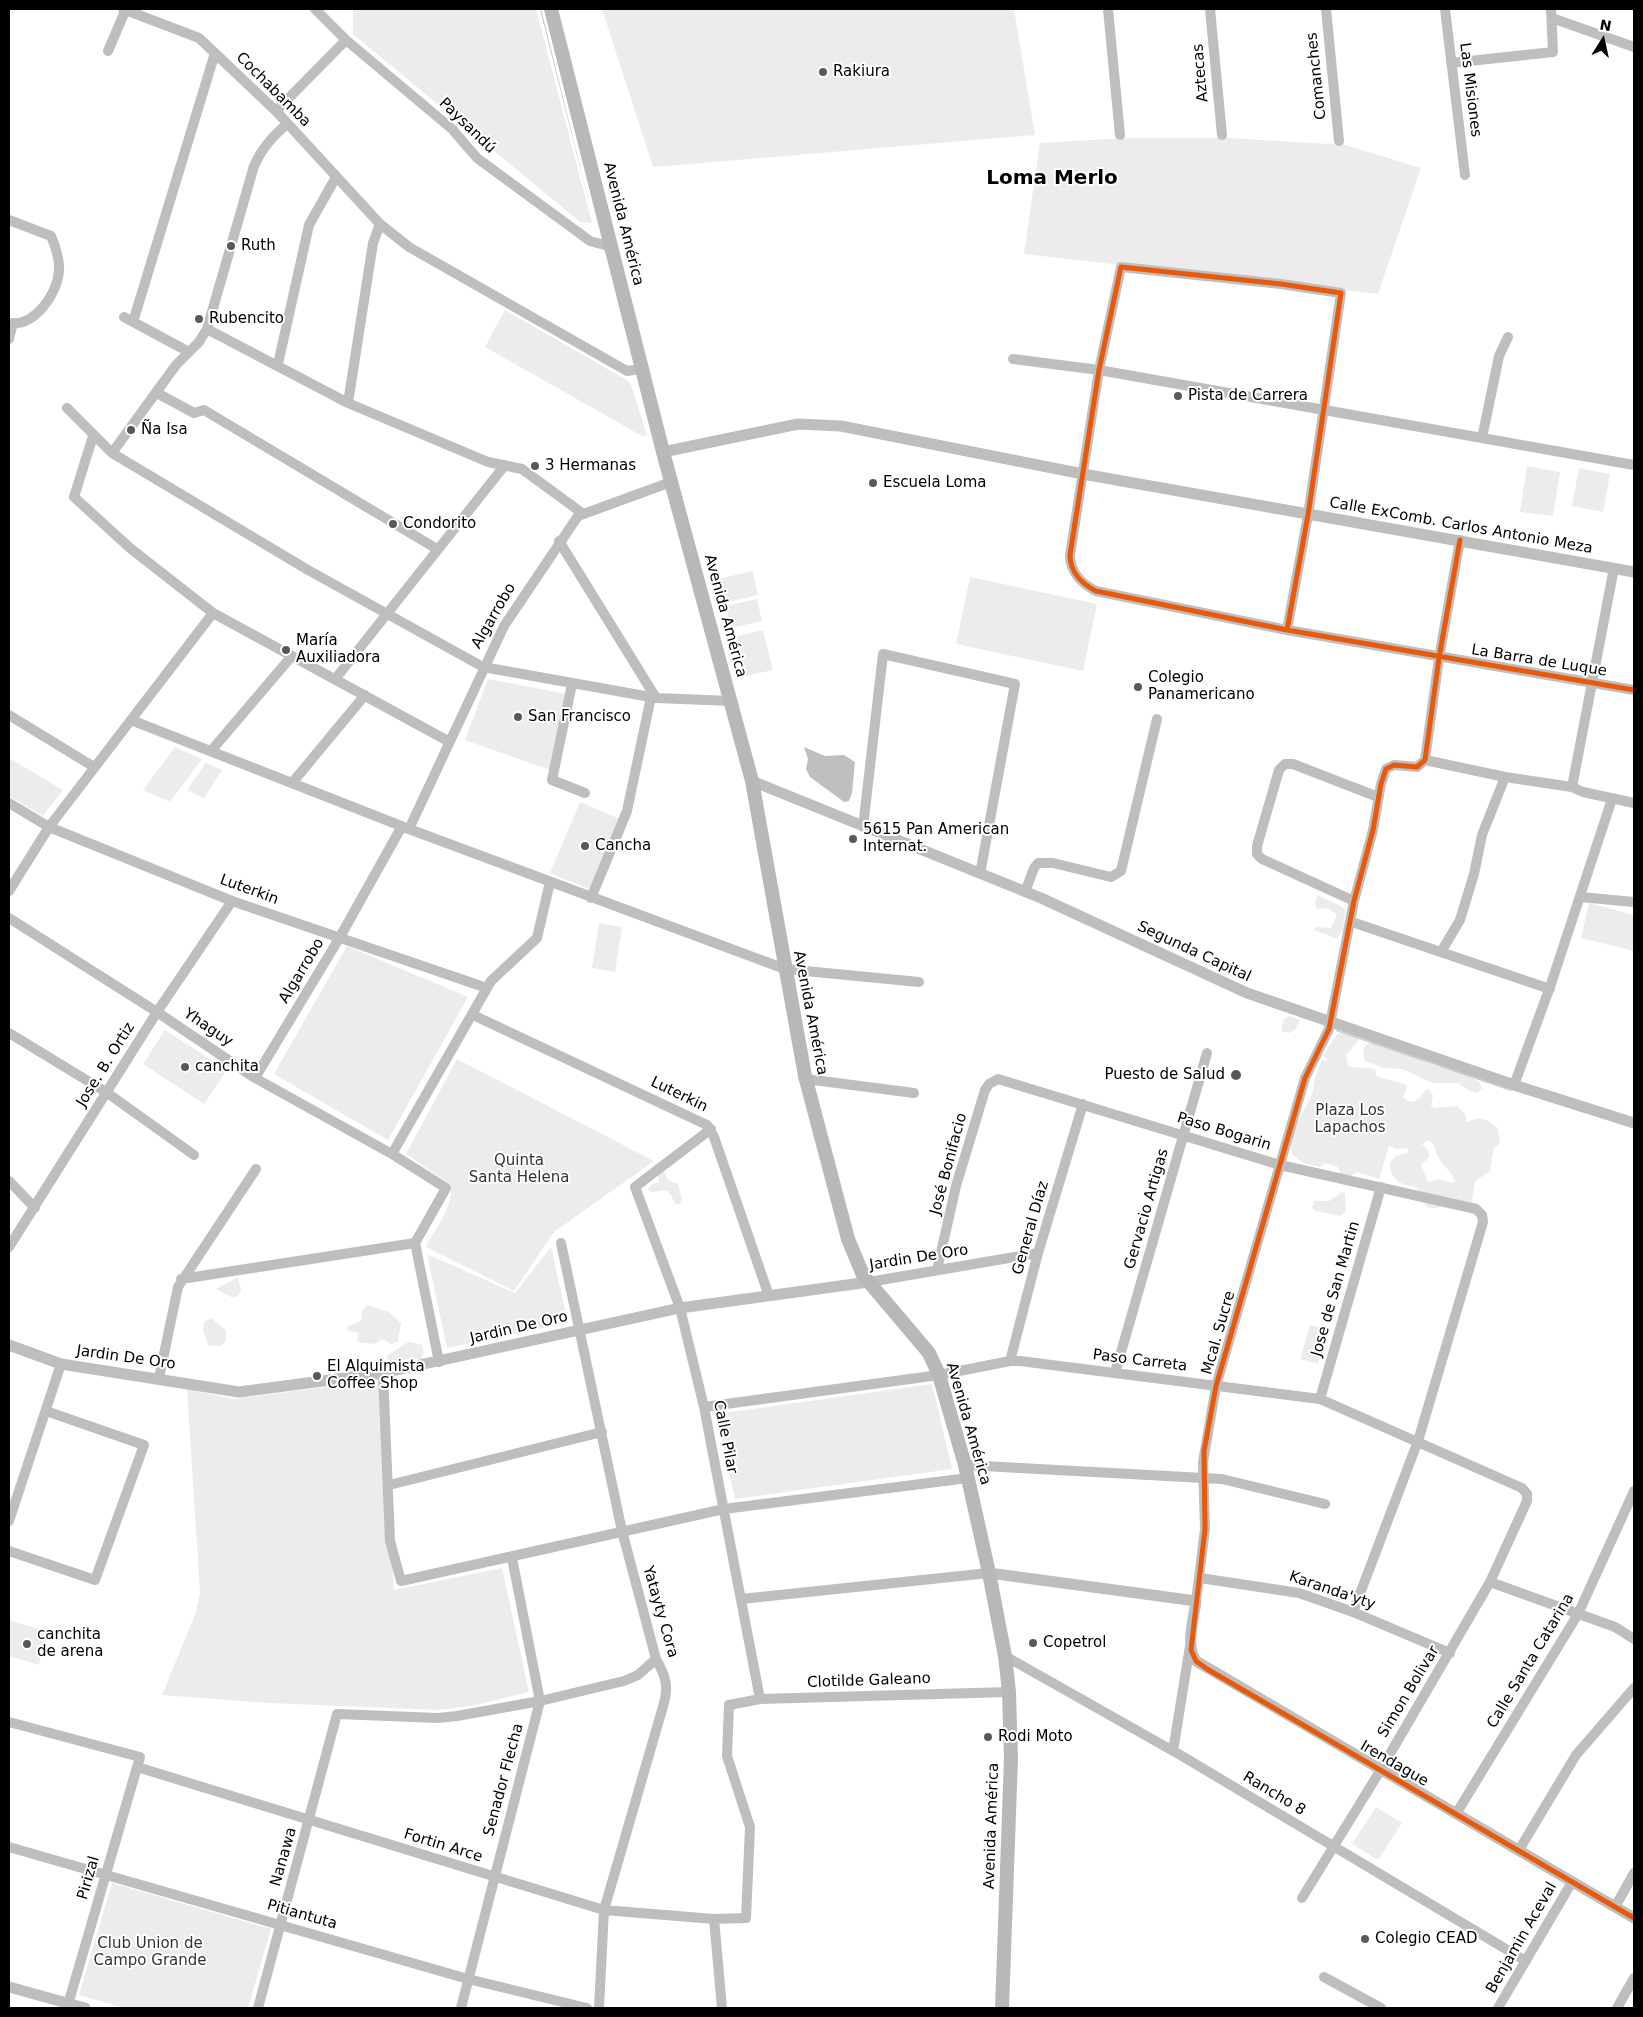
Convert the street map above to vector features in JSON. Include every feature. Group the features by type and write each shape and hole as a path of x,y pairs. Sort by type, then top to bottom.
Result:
{"main road":[{"name":"Avenida América","path":"551,9 641,369 752,781 806,1079 848,1239 858,1267 929,1353 939,1375 966,1471 989,1573 1010,1692 1011,1758 1002,2008"}],"street":[{"path":"108,51 125,9"},
{"name":"Cochabamba","path":"125,9 192,34 215,53 276,111 380,224 418,252 627,371 641,369"},
{"name":"Paysandú","path":"314,9 346,40 452,129 477,158 590,241 612,247"},
{"path":"1108,9 1120,135"},
{"name":"Aztecas","path":"1210,9 1222,135"},
{"name":"Comanches","path":"1326,9 1339,141"},
{"name":"Las Misiones","path":"1445,9 1465,175"},
{"path":"1450,63 1551,53 1554,50 1551,13 1634,47"},
{"path":"276,111 346,40"},
{"path":"189,352 128,319 215,53"},
{"path":"112,453 176,364 189,352 207,329 254,166 269,140 287,124"},
{"path":"278,364 309,225 336,177"},
{"path":"9,220 51,236 59,269 43,309 28,319 11,323 9,339"},
{"path":"348,403 373,242 380,224"},
{"name":"La Barra de Luque","path":"1323,412 1341,293 1281,284 1121,267 1099,370 1070,560 1075,573 1087,587 1096,591 1287,630 1439,658 1634,690"},
{"path":"207,329 278,364 348,403 488,462 522,468 582,513 672,482"},
{"path":"1482,438 1499,356 1508,337"},
{"path":"1013,359 1099,370 1323,412 1634,465"},
{"path":"156,392 194,413 204,410 437,549"},
{"path":"67,408 112,453 308,570 483,667 654,698 731,700"},
{"path":"1287,630 1308,515 1323,412"},
{"name":"Calle ExComb. Carlos Antonio Meza","path":"663,452 770,429 812,423 841,426 1083,474 1634,572"},
{"path":"93,436 74,497 130,548 213,613 291,657 336,678 448,741"},
{"path":"336,678 505,465"},
{"name":"Algarrobo","path":"255,1078 406,828 483,667 520,598 582,513"},
{"path":"1460,540 1439,658 1425,760 1505,777 1572,787 1612,799 1634,803"},
{"path":"560,541 654,698 627,811 592,898"},
{"path":"1572,787 1614,568"},
{"path":"9,891 49,827 213,613"},
{"path":"863,827 883,654 1015,684 980,874"},
{"path":"211,751 291,657"},
{"path":"572,684 552,780 585,793"},
{"path":"292,783 365,695"},
{"path":"9,715 94,767"},
{"path":"1025,892 1034,868 1038,864 1053,863 1111,876 1116,875 1121,870 1157,719"},
{"path":"131,720 406,828 785,969 919,982"},
{"name":"Mcal. Sucre","path":"1196,1601 1205,1529 1204,1452 1216,1386 1305,1078 1331,1022 1352,922 1354,901 1371,838 1378,797 1386,769 1394,765 1417,767 1425,760"},
{"path":"1354,901 1262,860 1257,854 1257,846 1279,770 1285,764 1292,764 1378,797"},
{"path":"1441,952 1460,920 1474,874 1482,835 1505,777"},
{"name":"Segunda Capital","path":"752,781 1025,892 1247,993 1514,1085 1634,1123"},
{"path":"1514,1085 1550,989 1612,799"},
{"name":"Luterkin","path":"9,803 49,827 232,901 487,988"},
{"path":"392,1154 491,981 537,938 550,882"},
{"path":"1580,897 1634,902"},
{"name":"Jose. B. Ortiz","path":"9,1247 157,1012 232,901"},
{"name":"Yhaguy","path":"9,918 157,1012 255,1078 392,1154 446,1188 415,1243"},
{"path":"1352,922 1550,989"},
{"name":"Luterkin","path":"473,1015 696,1118 710,1129 769,1296"},
{"path":"9,1033 106,1092 194,1155"},
{"name":"Gervacio Artigas","path":"1115,1373 1206,1053"},
{"path":"806,1079 914,1093"},
{"name":"José Bonifacio","path":"938,1270 956,1186 985,1090 994,1080 1004,1080"},
{"name":"Paso Bogarin","path":"1004,1080 1280,1165 1469,1206 1482,1215 1482,1222 1418,1441"},
{"name":"General Díaz","path":"1010,1361 1038,1253 1083,1104"},
{"name":"Calle Pilar","path":"710,1129 635,1187 680,1308 704,1407 760,1700"},
{"path":"159,1378 181,1279 256,1169"},
{"path":"9,1181 35,1208"},
{"name":"Jose de San Martin","path":"1320,1399 1381,1187"},
{"path":"181,1279 415,1243 439,1362"},
{"name":"Yatayty Cora","path":"561,1243 622,1531 656,1659 666,1677 666,1694 604,1910 599,2008"},
{"name":"Jardin De Oro","path":"9,1345 61,1364 239,1392 383,1373 680,1308 869,1282 1038,1253"},
{"name":"Paso Carreta","path":"704,1407 939,1375 1010,1361 1320,1399 1516,1485 1527,1494"},
{"path":"9,1521 61,1364"},
{"path":"383,1373 390,1541 401,1580 512,1558 622,1531 724,1509 966,1471 1222,1479 1325,1504"},
{"path":"9,1551 95,1580 144,1445 46,1411"},
{"path":"389,1485 602,1432"},
{"path":"1353,1612 1418,1441"},
{"name":"Calle Santa Catarina","path":"1456,1814 1578,1614 1634,1491"},
{"name":"Simon Bolivar","path":"1302,1898 1380,1771 1490,1582 1525,1508 1527,1494"},
{"name":"Senador Flecha","path":"461,2008 493,1877 540,1701 512,1558"},
{"path":"741,1599 989,1573 1196,1601 1172,1751"},
{"name":"Karanda'yty","path":"1200,1578 1283,1589 1353,1612 1450,1653"},
{"path":"1490,1582 1616,1627 1634,1639"},
{"name":"Irendague","path":"1190,1645 1192,1655 1208,1669 1634,1918"},
{"name":"Rancho 8","path":"1005,1656 1172,1751 1526,1961"},
{"path":"540,1701 624,1681 638,1675 656,1659"},
{"path":"1519,1850 1576,1755 1634,1688"},
{"name":"Clotilde Galeano","path":"746,1918 750,1827 727,1756 729,1705 760,1700 1010,1692"},
{"name":"Nanawa","path":"258,2008 337,1714 438,1718 540,1701"},
{"name":"Fortin Arce","path":"9,1722 139,1762 310,1820 604,1910 714,1919 746,1918"},
{"name":"Pirizal","path":"68,2006 139,1762"},
{"name":"Pitiantuta","path":"9,1847 468,1979 587,2008"},
{"path":"1615,1907 1634,1872"},
{"name":"Benjamin Aceval","path":"1498,2008 1572,1882"},
{"path":"714,1919 722,2008"},
{"path":"1324,1977 1378,2007"},
{"path":"1617,2008 1634,1978"},
{"path":"9,1987 68,2006 85,2008"}],"green space":[{"path":"353,9 536,9 592,223 580,222 353,34"},
{"name":"Rakiura","path":"602,9 1014,9 1035,135 653,167"},
{"path":"1125,138 1228,138 1345,145 1421,168 1378,294 1024,254 1040,143"},
{"path":"505,310 630,382 647,435 642,436 485,347"},
{"path":"1527,466 1560,472 1553,516 1520,512"},
{"path":"1579,468 1610,474 1603,512 1572,506"},
{"path":"753,571 758,595 724,603 718,579"},
{"path":"970,577 1097,604 1083,671 956,644"},
{"path":"757,599 762,621 731,628 726,606"},
{"path":"763,630 773,670 746,676 737,636"},
{"name":"San Francisco","path":"488,679 567,694 550,770 465,740"},
{"path":"175,747 202,759 170,802 143,790"},
{"path":"9,758 63,790 43,816 9,796"},
{"path":"206,763 222,770 204,798 187,790"},
{"name":"Cancha","path":"580,802 620,819 591,890 550,873"},
{"path":"1318,895 1345,910 1343,929 1337,939 1314,930 1316,927 1331,928 1337,915 1328,908 1317,909 1315,903"},
{"path":"1589,903 1634,915 1634,951 1581,938"},
{"path":"599,923 622,927 615,972 592,968"},
{"path":"347,946 468,997 388,1140 274,1074"},
{"path":"1289,1016 1300,1020 1295,1030 1289,1033 1282,1031 1282,1024"},
{"name":"canchita","path":"165,1030 227,1070 204,1104 143,1064"},
{"name":"Plaza Los Lapachos","path":"1338,1033 1358,1036 1359,1040 1346,1055 1348,1066 1373,1069 1376,1070 1376,1076 1407,1085 1403,1098 1411,1102 1419,1099 1425,1090 1429,1089 1433,1095 1431,1106 1435,1108 1457,1106 1465,1114 1467,1123 1475,1119 1483,1119 1498,1129 1500,1144 1494,1148 1490,1171 1475,1181 1472,1201 1469,1204 1446,1200 1441,1207 1430,1208 1424,1203 1416,1187 1405,1185 1398,1181 1391,1171 1390,1163 1395,1157 1407,1153 1409,1151 1407,1148 1396,1149 1389,1146 1379,1179 1357,1172 1349,1177 1341,1176 1338,1167 1325,1163 1320,1167 1305,1163 1296,1157 1291,1149 1291,1140 1299,1119 1312,1095 1315,1078 1322,1060 1328,1061 1323,1055","holes":["1429,1140 1434,1145 1438,1157 1455,1181 1453,1183 1439,1179 1428,1182 1421,1165 1429,1157 1428,1150 1422,1144"]},
{"path":"1372,1041 1407,1052 1432,1065 1465,1073 1479,1082 1482,1088 1477,1093 1458,1083 1433,1083 1402,1069 1383,1068 1365,1061 1364,1049"},
{"name":"Quinta Santa Helena","path":"457,1059 654,1161 554,1232 514,1291 426,1247 447,1208 451,1192 450,1184 406,1154"},
{"path":"664,1171 668,1180 678,1184 682,1199 680,1204 675,1204 671,1195 666,1190 652,1192 647,1190 652,1184 659,1182 658,1175"},
{"path":"1342,1192 1345,1193 1346,1211 1341,1216 1315,1211 1312,1208 1314,1201 1329,1201"},
{"path":"551,1247 568,1323 447,1348 427,1254 515,1293"},
{"path":"238,1277 241,1290 237,1297 231,1297 216,1289"},
{"path":"367,1305 389,1312 401,1323 398,1342 391,1344 382,1339 375,1344 357,1342 359,1333 348,1331 347,1327 361,1321 362,1311"},
{"path":"211,1318 226,1330 226,1341 220,1346 209,1346 203,1332 204,1322"},
{"path":"1310,1325 1327,1329 1318,1364 1300,1359"},
{"path":"410,1342 422,1345 424,1352 421,1359 407,1359 396,1363 388,1362 387,1355"},
{"path":"379,1380 394,1590 502,1568 529,1692 472,1706 437,1710 269,1703 162,1695 196,1612 200,1592 187,1389 234,1399"},
{"path":"932,1384 952,1469 735,1499 716,1414"},
{"name":"canchita de arena","path":"9,1620 48,1632 39,1665 9,1656"},
{"path":"1376,1807 1402,1823 1378,1860 1352,1844"},
{"name":"Club Union de Campo Grande","path":"112,1883 271,1929 248,2008 124,2008 79,1995"}],"shaded area":[{"path":"540,9 541,9 598,239"},
{"path":"804,747 825,756 844,755 855,762 852,793 849,801 844,802 810,777 806,769 808,759"},
{"path":"1336,1031 1511,1090 1511,1091"}],"cycle path":[{"path":"1287,630 1308,515 1341,293 1281,284 1121,267 1099,370 1070,555 1072,567 1086,585 1096,591 1287,630 1634,690"},
{"path":"1460,540 1439,658 1425,760 1417,767 1394,765 1386,769 1381,784 1373,830 1354,901 1329,1029 1305,1078 1216,1386 1204,1451 1205,1529 1191,1650 1196,1661 1207,1669 1634,1918"}],"place":[{"name":"Rakiura","path":"823,72"},
{"name":"Ruth","path":"231,246"},
{"name":"Rubencito","path":"199,319"},
{"name":"Pista de Carrera","path":"1178,396"},
{"name":"Ña Isa","path":"131,430"},
{"name":"3 Hermanas","path":"535,466"},
{"name":"Escuela Loma","path":"873,483"},
{"name":"Condorito","path":"393,524"},
{"name":"María Auxiliadora","path":"286,650"},
{"name":"Colegio Panamericano","path":"1138,687"},
{"name":"San Francisco","path":"518,717"},
{"name":"5615 Pan American Internat.","path":"853,839"},
{"name":"Cancha","path":"585,846"},
{"name":"canchita","path":"185,1067"},
{"name":"Puesto de Salud","path":"1236,1075"},
{"name":"El Alquimista Coffee Shop","path":"317,1376"},
{"name":"Copetrol","path":"1033,1643"},
{"name":"canchita de arena","path":"27,1644"},
{"name":"Rodi Moto","path":"988,1737"},
{"name":"Colegio CEAD","path":"1365,1939"}],"district":[{"name":"Loma Merlo","path":"1052,179"}]}
